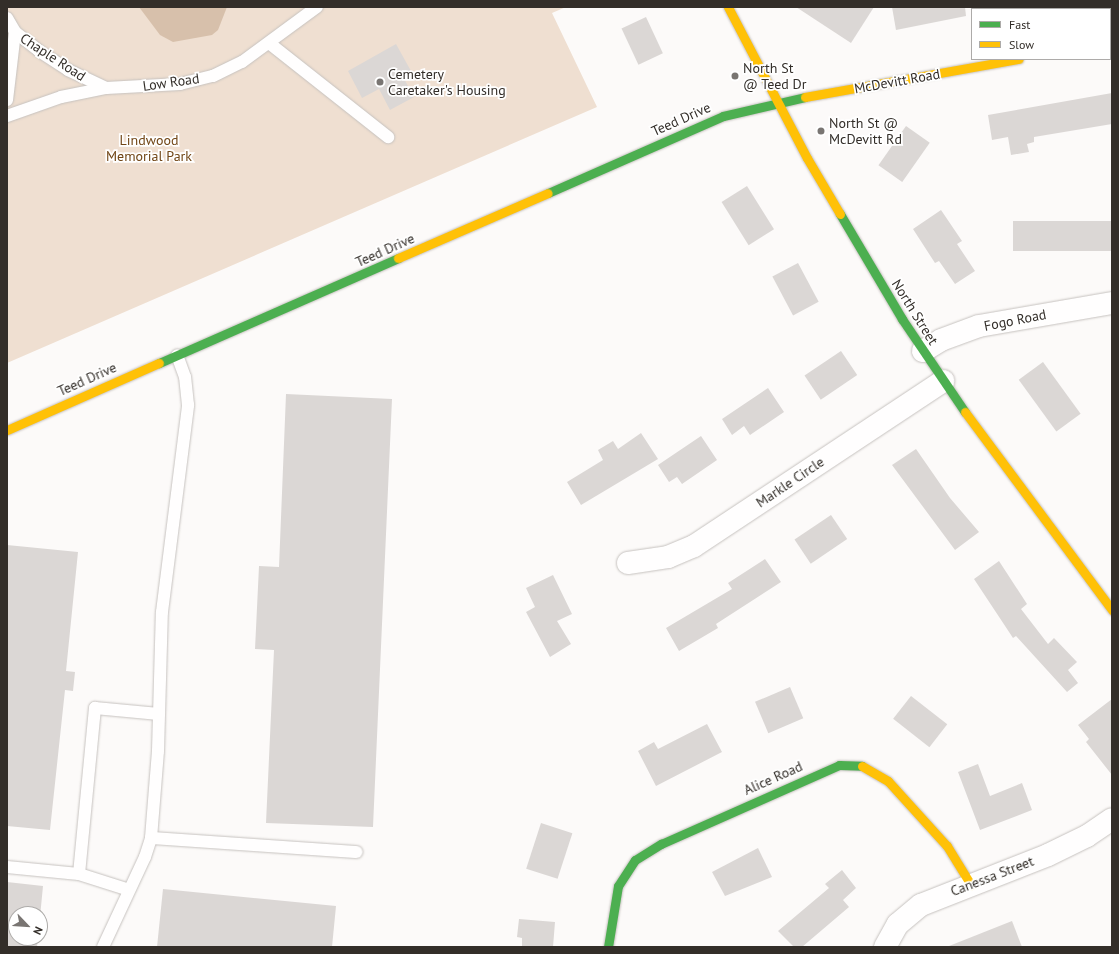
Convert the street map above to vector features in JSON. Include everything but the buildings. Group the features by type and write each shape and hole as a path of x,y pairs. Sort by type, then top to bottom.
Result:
{"street":[{"name":"North Street","path":"728,7 776,102 834,206 923,351 1007,472 1109,600"},
{"name":"McDevitt Road","path":"776,102 1013,60"},
{"name":"Teed Drive","path":"7,430 716,119 776,102"},
{"name":"Fogo Road","path":"923,351 941,340 979,326 1112,303"},
{"name":"Markle Circle","path":"628,563 668,557 694,546 943,381"},
{"name":"Alice Road","path":"608,947 618,886 636,860 661,844 839,765 864,766 888,781 947,846 971,885"},
{"name":"Canessa Street","path":"885,947 898,924 908,914 935,898 1068,846 1112,819"}],"lane":[{"name":"Low Road","path":"7,116 61,98 106,88 180,84 213,76 242,62 317,7"},
{"name":"Chaple Road","path":"7,18 15,32 68,70 106,88"},
{"path":"7,100 15,32"},
{"path":"269,43 388,137"},
{"path":"103,947 145,857 151,838 159,714 164,593 188,405 185,377 177,355"},
{"path":"79,874 95,708 159,714"},
{"path":"151,838 357,852"},
{"path":"7,867 79,874 129,890"}],"green space":[{"name":"Lindwood Memorial Park","path":"7,7 566,7 552,13 597,107 7,363"}],"shaded area":[{"path":"139,7 227,7 218,30 212,35 173,42 160,35"}],"traffic: fast":[{"path":"548,193 723,116 805,97"},
{"path":"840,214 902,319 965,412"},
{"path":"159,363 398,258"},
{"path":"608,947 618,886 635,860 661,844 839,765 862,766"}],"traffic: slow":[{"path":"728,7 807,158 840,214"},
{"path":"805,97 1013,60"},
{"path":"398,258 548,193"},
{"path":"7,430 159,363"},
{"path":"965,412 1112,610"},
{"path":"862,766 888,781 947,846 971,885"}],"place":[{"name":"North St @ Teed Dr","path":"735,76"},
{"name":"Cemetery Caretaker's Housing","path":"380,82"},
{"name":"North St @ McDevitt Rd","path":"821,131"}]}
